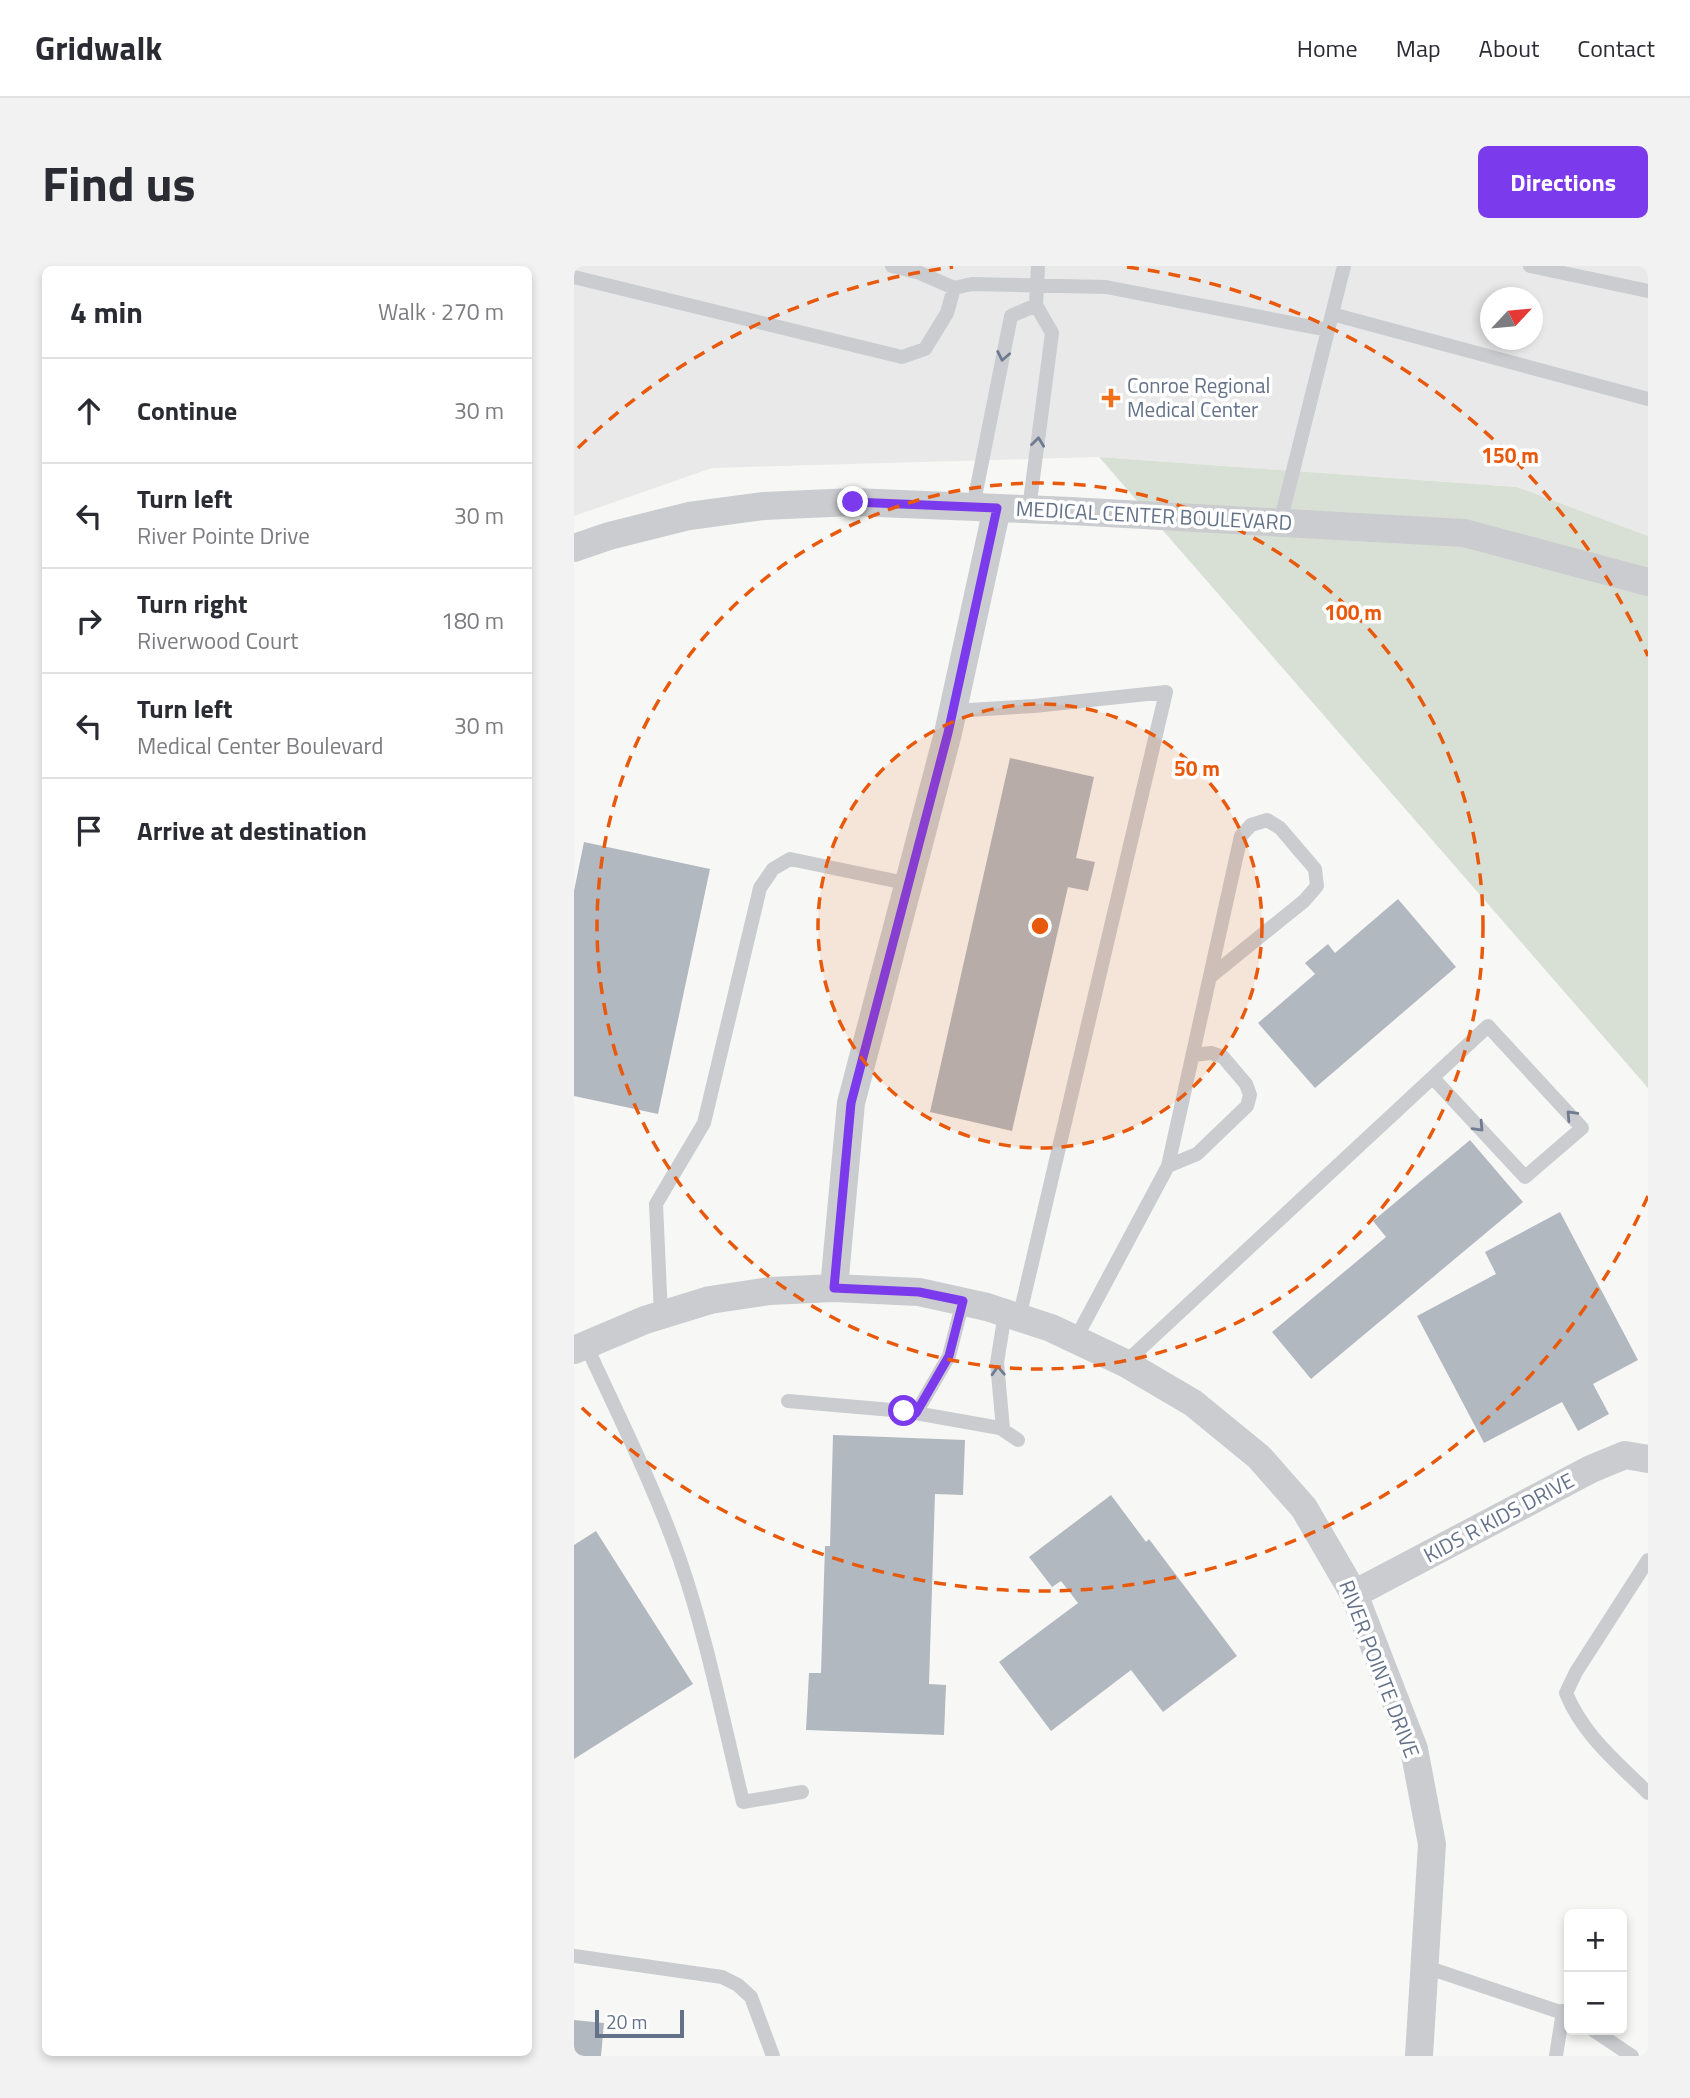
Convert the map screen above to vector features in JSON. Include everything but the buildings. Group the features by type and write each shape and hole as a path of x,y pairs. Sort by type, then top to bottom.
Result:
{"street":[{"name":"MEDICAL CENTER BOULEVARD","path":"574,548 609,536 689,516 764,506 853,502 1464,533 1648,582"},
{"path":"834,1288 851,1103 953,711 985,507"},
{"name":"RIVER POINTE DRIVE","path":"580,1347 661,1314 710,1300 770,1291 834,1288 919,1292 963,1301 1051,1328 1125,1363 1193,1403 1259,1457 1304,1508 1354,1594 1414,1749 1432,1844 1419,2056"},
{"name":"KIDS R KIDS DRIVE","path":"1354,1594 1591,1469 1625,1455 1648,1459"}],"lane":[{"path":"892,266 954,288 972,284 1106,287 1328,330"},
{"path":"1029,509 1052,333 1036,305 1038,266"},
{"path":"1280,523 1344,266"},
{"path":"1530,266 1648,291"},
{"path":"574,277 902,358 925,349 947,313 954,288"},
{"path":"985,507 1011,316 1036,305"},
{"path":"1332,313 1648,399"},
{"path":"953,711 1034,706 1166,692 1012,1315 997,1363 1003,1429"},
{"path":"1075,1340 1168,1166 1241,836 1251,825 1267,820 1280,828 1315,869 1317,886 1304,901 1210,977"},
{"path":"661,1314 656,1204 704,1123 760,888 773,869 790,859 910,884"},
{"path":"1125,1363 1488,1026 1582,1128 1525,1177 1433,1078"},
{"path":"1168,1166 1197,1154 1247,1106 1251,1095 1246,1084 1223,1057 1211,1053 1193,1055"},
{"path":"916,1413 949,1356 963,1301"},
{"path":"580,1347 659,1507 679,1559 698,1619 743,1802 802,1792"},
{"path":"788,1401 916,1413 1003,1429 1018,1440"},
{"path":"1648,1560 1576,1672 1566,1693 1574,1714 1589,1734 1648,1793"},
{"path":"574,1956 722,1977 738,1985 751,1997 773,2056"},
{"path":"1426,1967 1564,2012"},
{"path":"1556,2056 1564,2022"},
{"path":"1600,2035 1632,2056"}],"shaded area":[{"name":"Conroe Regional Medical Center","path":"574,266 1648,266 1648,536 1517,487 1099,457 712,468 574,516"},
{"path":"1099,457 1517,487 1648,536 1648,1088"}],"place":[{"name":"Conroe Regional Medical Center","path":"1111,398"}],"route":[{"path":"853,502 997,508 948,733 851,1103 834,1288 919,1292 963,1301 949,1356 932,1388 916,1413 904,1411"}]}
